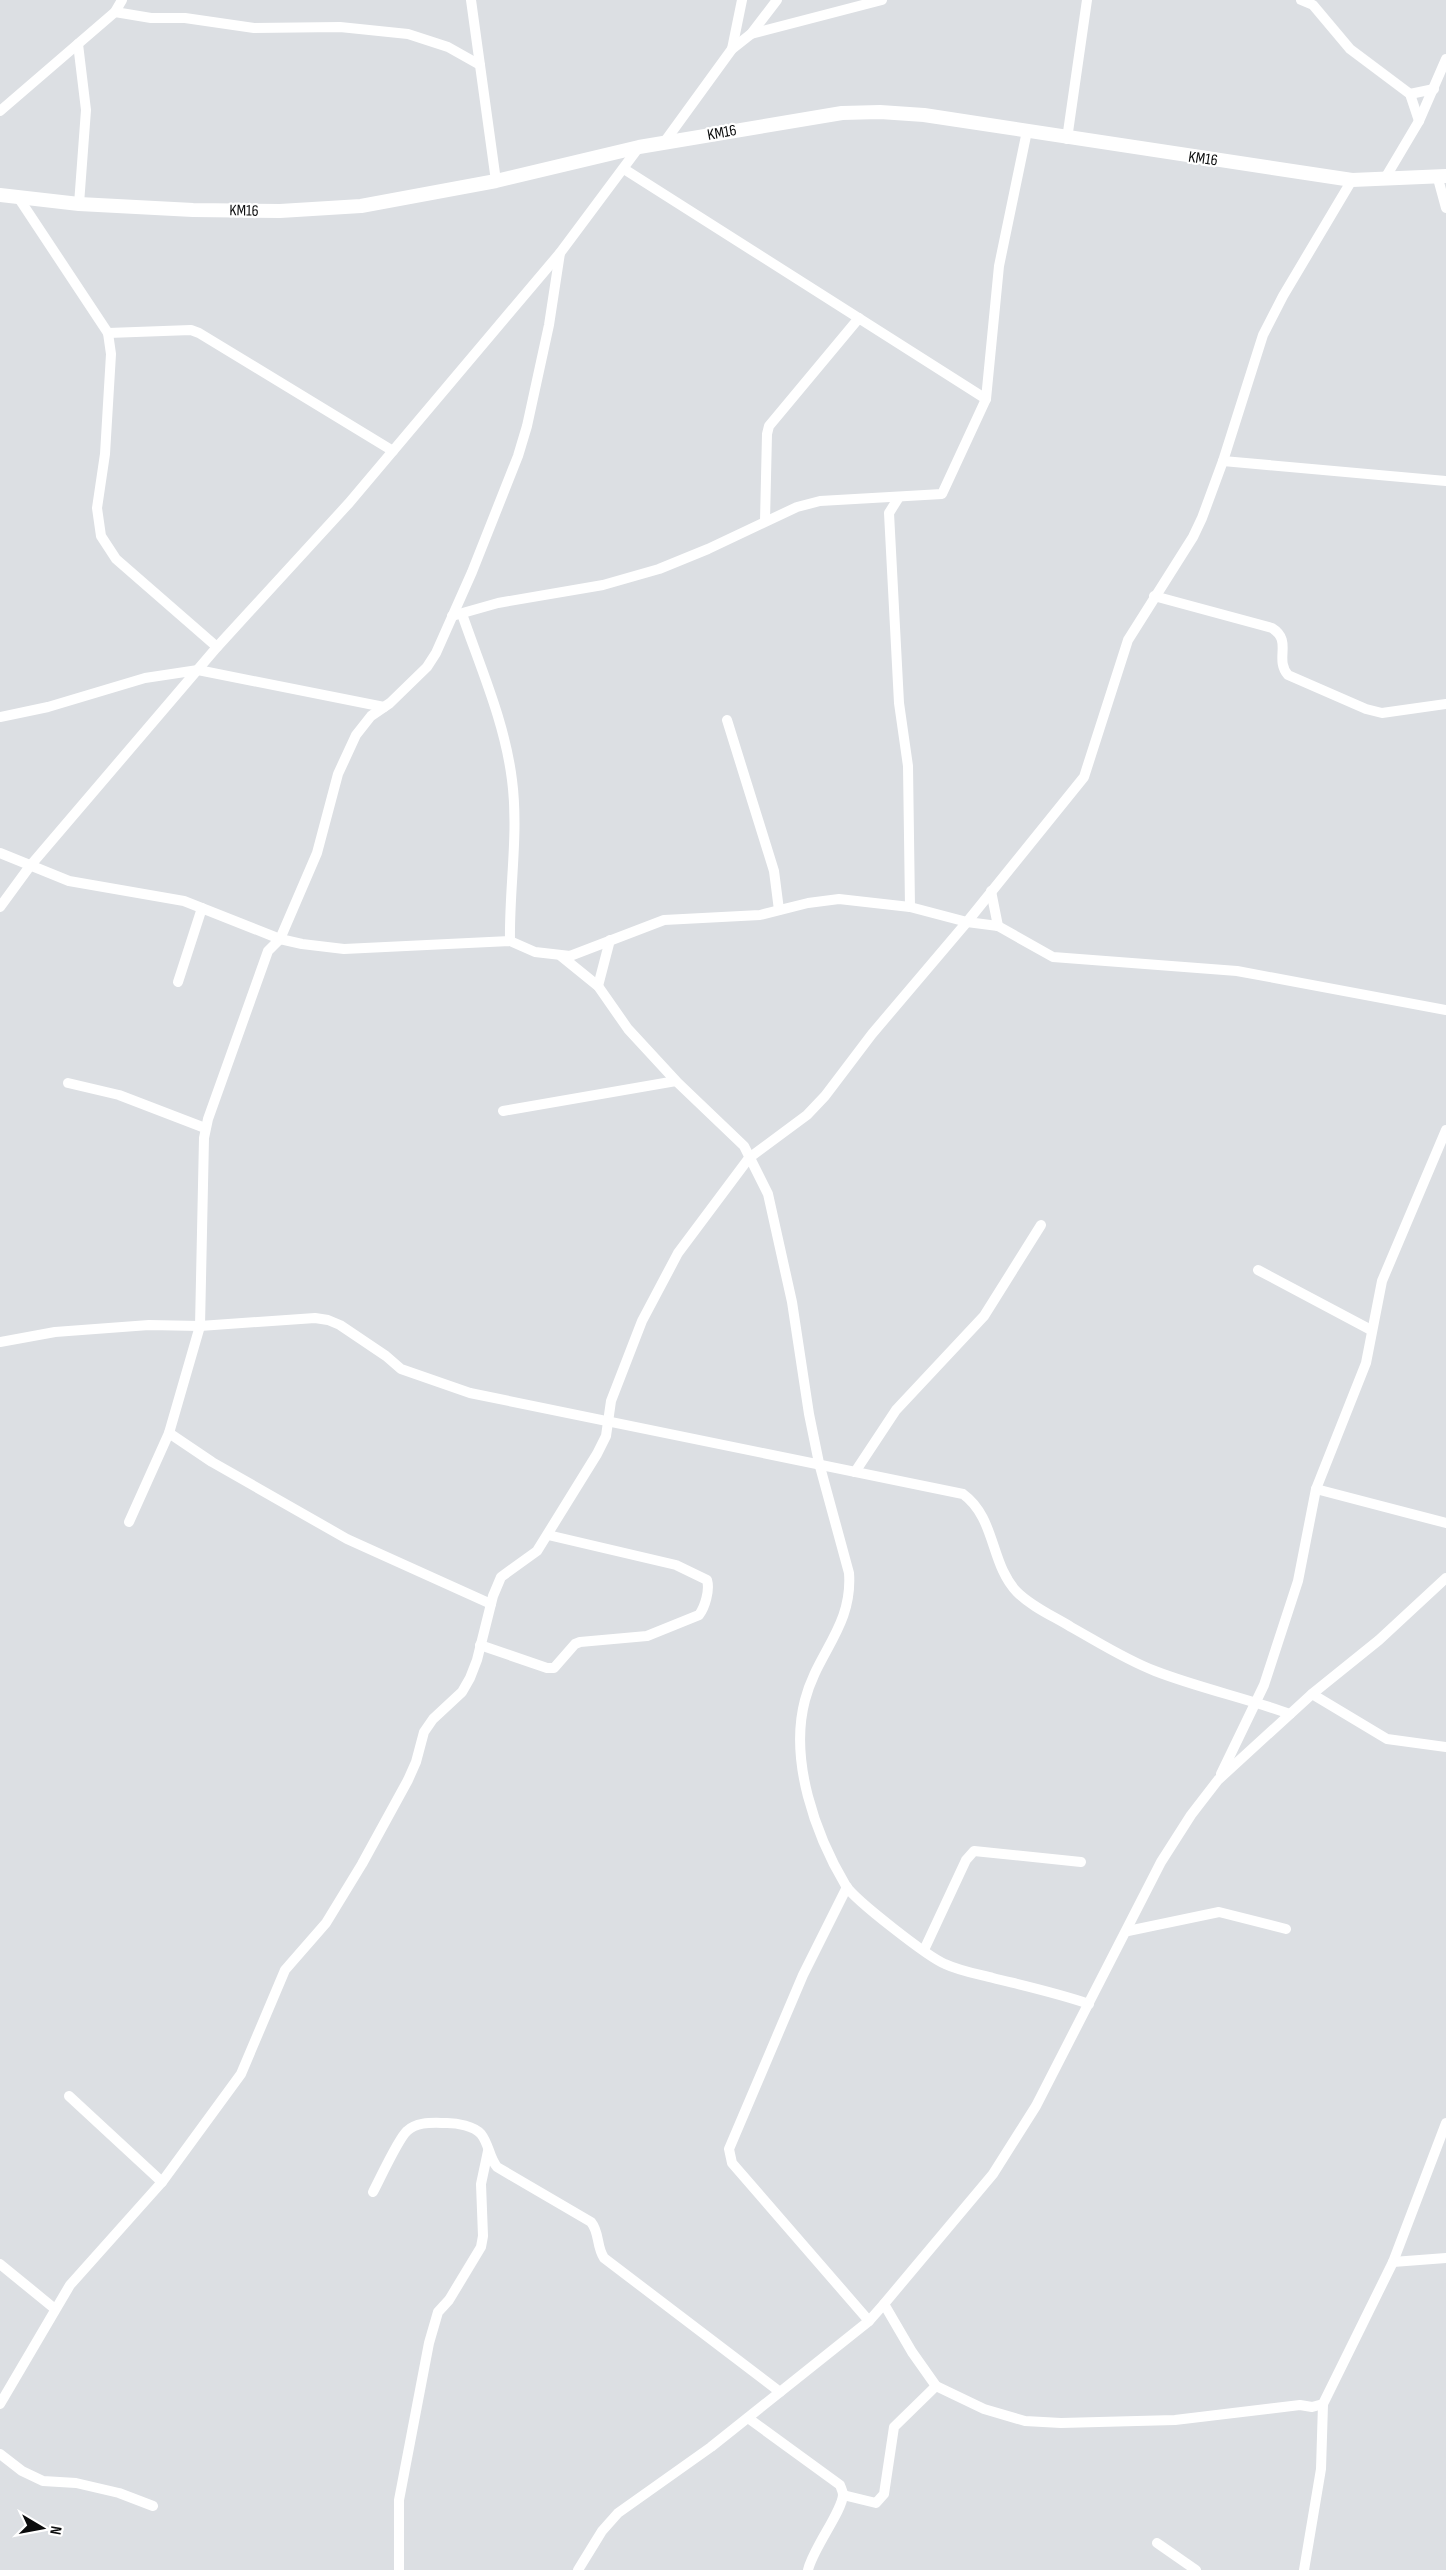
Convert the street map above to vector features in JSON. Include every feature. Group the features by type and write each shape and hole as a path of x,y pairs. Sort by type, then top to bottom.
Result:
{"street":[{"path":"0,111 114,12 122,0"},
{"path":"471,0 496,181"},
{"path":"732,49 742,0"},
{"path":"663,144 732,49 751,34 777,0"},
{"path":"751,34 882,0"},
{"path":"1067,139 1087,0"},
{"path":"1301,0 1313,6 1350,49 1410,94 1419,121"},
{"path":"114,12 151,18 185,18 254,28 340,27 408,34 448,47 480,65"},
{"path":"78,44 86,110 79,204"},
{"path":"1384,180 1419,121 1446,59"},
{"path":"1410,94 1434,88"},
{"name":"KM16","path":"0,195 79,204 193,210 318,209 361,206 496,181 639,147 842,112 924,115 1067,139 1352,180 1442,176"},
{"path":"457,615 498,603 603,585 658,570 797,507 820,501 942,494 986,399 999,266 1027,131"},
{"path":"0,907 30,866 217,647 349,503 560,253 639,147"},
{"path":"624,169 986,399"},
{"path":"1442,176 1446,207"},
{"path":"0,2404 70,2285 162,2182 241,2074 285,1970 326,1923 362,1863 408,1780 424,1732 433,1719 462,1692 477,1660 491,1604 501,1577 537,1551 597,1454 606,1436 611,1401 642,1321 678,1253 748,1158 807,1115 825,1096 872,1034 968,922 1088,771 1120,658 1154,596 1193,537 1223,461 1263,335 1283,296 1352,180"},
{"path":"18,197 108,333 111,365 105,453 97,508 101,536 116,559 217,647"},
{"path":"129,1522 169,1433 200,1326 205,1128 268,951 280,939 323,837 338,774 345,755 362,726 427,667 457,615 518,456 527,426 549,325 560,253"},
{"path":"765,521 769,426 859,318"},
{"path":"108,333 191,330 199,333 393,451"},
{"path":"1223,461 1446,481"},
{"path":"899,497 889,513 899,703 908,766 910,908"},
{"path":"874,499 889,513"},
{"path":"1154,596 1272,628 1280,633 1282,638 1283,665 1288,675 1366,709 1392,713 1446,704"},
{"path":"457,615 499,718 512,782 514,840 510,941"},
{"path":"0,717 146,678 198,670 384,707"},
{"path":"727,720 774,871 779,910"},
{"path":"0,853 69,880 184,901 280,939 344,949 510,941 535,952 570,956 664,920 760,915 839,899 910,908 968,922 998,926 1053,957 1237,971 1446,1010"},
{"path":"991,891 998,926"},
{"path":"178,982 202,908"},
{"path":"598,986 610,940"},
{"path":"561,956 598,986 628,1029 676,1080 744,1146 768,1194 792,1302 819,1463 849,1573 850,1592 847,1609 805,1699 801,1749 807,1796 817,1826 847,1887 860,1900 948,1966 1089,2004"},
{"path":"503,1111 676,1080"},
{"path":"68,1083 119,1095 205,1128"},
{"path":"1218,1780 1264,1685 1298,1581 1316,1489 1366,1363 1371,1329 1390,1258 1446,1130"},
{"path":"855,1472 896,1410 984,1316 1041,1225"},
{"path":"1258,1270 1371,1329"},
{"path":"0,1342 55,1332 149,1324 200,1326 315,1318 328,1320 356,1335 401,1369 470,1393 963,1494 974,1502 984,1518 1011,1582 1016,1591 1029,1602 1112,1651 1155,1671 1290,1714"},
{"path":"169,1433 212,1462 347,1539 491,1604"},
{"path":"1316,1489 1446,1523"},
{"path":"480,1645 554,1668 575,1644 580,1642 656,1634 699,1615 703,1609 709,1585 707,1580 686,1568 548,1535"},
{"path":"578,2570 602,2531 618,2513 748,2418 869,2321 884,2304 993,2174 1036,2106 1128,1931 1161,1862 1191,1815 1218,1780 1312,1694 1379,1640 1446,1578"},
{"path":"1312,1694 1387,1739 1446,1747"},
{"path":"924,1950 966,1860 974,1851 1081,1862"},
{"path":"847,1887 798,1986 729,2149 732,2163 869,2321"},
{"path":"1128,1931 1219,1912 1286,1929"},
{"path":"69,2096 162,2182"},
{"path":"373,2192 406,2131 421,2124 454,2123 470,2128 480,2133 498,2167 591,2222 596,2229 597,2245 604,2258 780,2392"},
{"path":"1304,2570 1322,2469 1323,2404 1393,2262 1446,2123"},
{"path":"399,2570 399,2500 429,2343 438,2312 449,2300 481,2247 483,2236 481,2184 488,2151"},
{"path":"1393,2262 1446,2258"},
{"path":"0,2264 55,2309"},
{"path":"884,2304 912,2352 936,2386 984,2409 1024,2421 1061,2423 1175,2420 1300,2405 1312,2407 1323,2404"},
{"path":"843,2495 880,2502 884,2494 894,2427 936,2386"},
{"path":"748,2418 840,2485 843,2495 810,2560 808,2570"},
{"path":"0,2454 21,2471 44,2481 76,2483 119,2493 153,2506"},
{"path":"1156,2543 1197,2570"}]}
